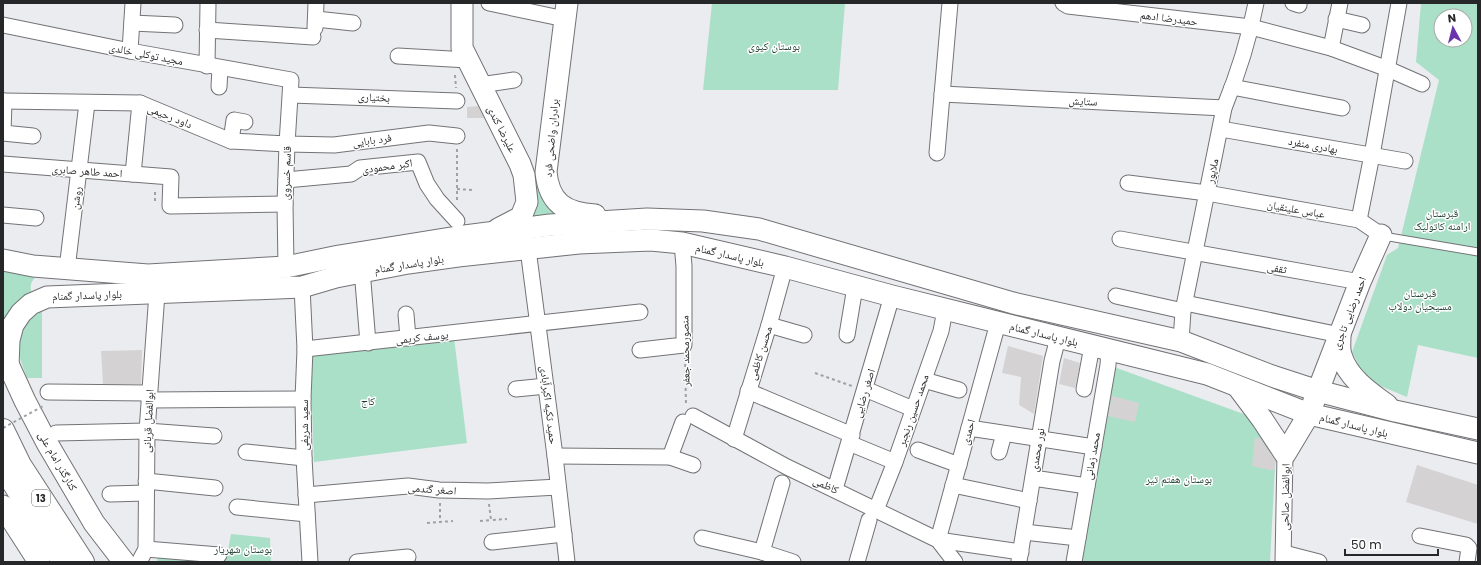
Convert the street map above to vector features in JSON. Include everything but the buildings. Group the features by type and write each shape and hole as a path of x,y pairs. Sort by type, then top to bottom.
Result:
{"highway":[{"name":"13","path":"3,429 20,465 83,562"},
{"name":"13","path":"5,463 47,538 64,562"}],"main road":[{"name":"علیرضا کندی","path":"462,3 462,68 480,84 520,164 524,175 527,202 521,217 503,227 484,234"},
{"name":"برادران واضحی فرد","path":"566,11 547,157 547,186 554,199 566,209 579,214 647,219"},
{"path":"520,164 529,169 537,169 547,157"},
{"name":"بلوار پاسدار گمنام","path":"3,260 32,266 58,269 148,275 286,267 339,256 550,225 647,219 703,221 759,229 1013,303 1181,341 1272,376 1318,391 1395,411 1478,429"},
{"name":"احمد رضایی تاجری","path":"1308,414 1360,282 1381,235"},
{"name":"بلوار پاسدار گمنام","path":"6,359 9,340 14,325 21,312 31,304 46,297 302,287 336,277 408,263 458,256 579,243 650,240 682,243 785,267 945,310 1207,374 1308,414 1478,453"},
{"path":"46,297 41,293 38,285 40,277 58,269"},
{"path":"1340,335 1341,354 1348,371 1360,385 1395,411 1385,417 1385,430 1403,437"},
{"name":"کنارگذر امام علی","path":"6,359 47,443 94,523 124,562"},
{"path":"1263,397 1270,391 1273,384 1272,376"},
{"path":"1237,386 1262,419 1285,454"},
{"name":"ابوالفضل صالحی","path":"1285,454 1308,414"},
{"path":"3,506 39,562"}],"street":[{"path":"130,51 133,3"},
{"path":"208,3 207,30 213,67 219,87"},
{"path":"207,30 314,36 316,3"},
{"path":"489,3 566,11"},
{"path":"937,153 947,3"},
{"name":"حمیدرضا ادهم","path":"1063,3 1068,6 1251,27 1331,48 1388,69 1422,84"},
{"name":"ملاپور","path":"1181,341 1184,307 1224,108 1251,27 1256,3"},
{"path":"1331,48 1340,3"},
{"path":"1359,220 1399,3"},
{"path":"316,19 353,23"},
{"path":"1336,19 1362,25"},
{"path":"132,23 175,25"},
{"name":"مجید توکلی خالدی","path":"3,25 213,67 290,80"},
{"path":"398,56 462,68"},
{"name":"قاسم خسروی","path":"286,267 285,204 287,144 292,82 290,80"},
{"path":"480,84 514,80"},
{"path":"1232,87 1342,108"},
{"name":"ستایش","path":"942,94 1224,108"},
{"name":"بختیاری","path":"291,95 457,101"},
{"path":"3,101 3,133 33,136"},
{"name":"داود رحیمی","path":"3,101 140,103 231,141 287,144"},
{"name":"روشن","path":"58,269 79,170 87,103"},
{"path":"134,174 140,103"},
{"path":"231,141 234,120 246,122"},
{"name":"بهادری منفرد","path":"1220,129 1405,161"},
{"name":"فرد بابایی","path":"287,144 334,145 429,133 457,136"},
{"name":"اکبر محمودی","path":"286,180 351,174 360,168 418,162 430,189 457,221"},
{"name":"احمد طاهر صابری","path":"3,164 171,177 170,206 285,204"},
{"name":"عباس علینقیان","path":"1128,183 1207,193 1359,220 1381,235"},
{"path":"3,215 36,218"},
{"name":"ثقفی","path":"1120,239 1360,282"},
{"name":"منصورمحمد جعفر","path":"682,243 684,266 684,344"},
{"name":"حمید تکیه اکبرآبادی","path":"528,249 567,562"},
{"name":"محسن کاظمی","path":"734,439 785,267"},
{"path":"363,282 368,343"},
{"name":"سعید شریفی","path":"302,287 305,350 304,458 310,562"},
{"path":"847,335 855,287"},
{"name":"ابوالفضل قربانی","path":"142,556 146,487 147,431 157,293"},
{"name":"اصغر رضایی","path":"836,489 892,296"},
{"path":"1116,296 1340,335"},
{"name":"محمد حسین رنجبر","path":"857,562 873,515 895,462 914,409 941,331 945,310"},
{"name":"یوسف کریمی","path":"305,350 640,312"},
{"path":"406,314 408,338"},
{"name":"احمدی","path":"938,540 998,323"},
{"path":"769,325 804,335"},
{"name":"نور محمدی","path":"1020,557 1052,361 1058,338"},
{"path":"640,350 684,344"},
{"path":"1084,389 1100,348"},
{"name":"محمد زمانی","path":"1074,562 1108,365 1100,348"},
{"path":"924,380 959,390"},
{"path":"516,389 546,386"},
{"path":"865,390 914,409"},
{"path":"748,391 895,462"},
{"path":"46,399 149,397 304,399"},
{"path":"670,457 688,419"},
{"name":"کاظمی","path":"688,419 734,439 787,467 836,489 873,515 938,540 954,562"},
{"path":"969,428 1039,440 1094,447"},
{"path":"56,433 147,431 214,436"},
{"path":"999,452 1004,434"},
{"path":"918,450 959,465"},
{"path":"246,452 304,458"},
{"name":"ابوالفضل صالحی","path":"1283,557 1285,454"},
{"path":"555,456 670,457 693,465"},
{"path":"1033,478 1087,486"},
{"path":"762,552 782,483"},
{"path":"953,485 1029,500"},
{"name":"اصغر گندمی","path":"306,495 408,486 439,490 488,491 558,487"},
{"path":"110,494 146,487 215,488"},
{"path":"237,506 307,514"},
{"path":"1024,532 1078,538"},
{"path":"492,542 564,534"},
{"path":"1420,536 1466,545 1470,552 1467,562"},
{"path":"702,538 762,552 793,562"},
{"path":"938,540 1020,557"},
{"path":"142,556 219,555"},
{"path":"357,562 408,557"},
{"path":"1283,557 1319,562"}],"lane":[{"path":"1381,235 1478,252"},
{"path":"5,463 68,562"}],"path":[{"path":"457,101 462,68"},
{"path":"457,136 457,221"},
{"path":"457,189 472,190"},
{"name":"منصورمحمد جعفر","path":"684,344 686,412 688,419"},
{"path":"815,373 865,390"},
{"path":"3,429 46,399"},
{"path":"439,490 440,522"},
{"path":"488,491 491,520"},
{"path":"480,521 507,519"},
{"path":"428,523 453,521"}],"green space":[{"name":"بوستان کیوی","path":"712,3 845,3 838,90 703,90"},
{"path":"1421,3 1478,3 1478,358 1418,345 1407,397 1366,380 1352,352 1387,255 1398,248 1439,80 1416,62"},
{"path":"541,174 567,217 530,218 530,176"},
{"path":"3,269 37,275 31,286 31,291 35,297 3,336"},
{"path":"42,308 42,378 27,378 17,349 24,322"},
{"name":"کاج","path":"454,338 467,443 314,462 310,354"},
{"name":"بوستان هفتم تیر","path":"1114,367 1252,417 1262,431 1275,467 1270,562 1079,562"},
{"name":"بوستان شهریار","path":"231,534 270,538 271,562 157,562 158,555 226,560"}],"park label":[{"name":"قبرستان ارامنه کاتولیک","path":"1442,219"},
{"name":"قبرستان مسیحیان دولاب","path":"1420,299"}]}
